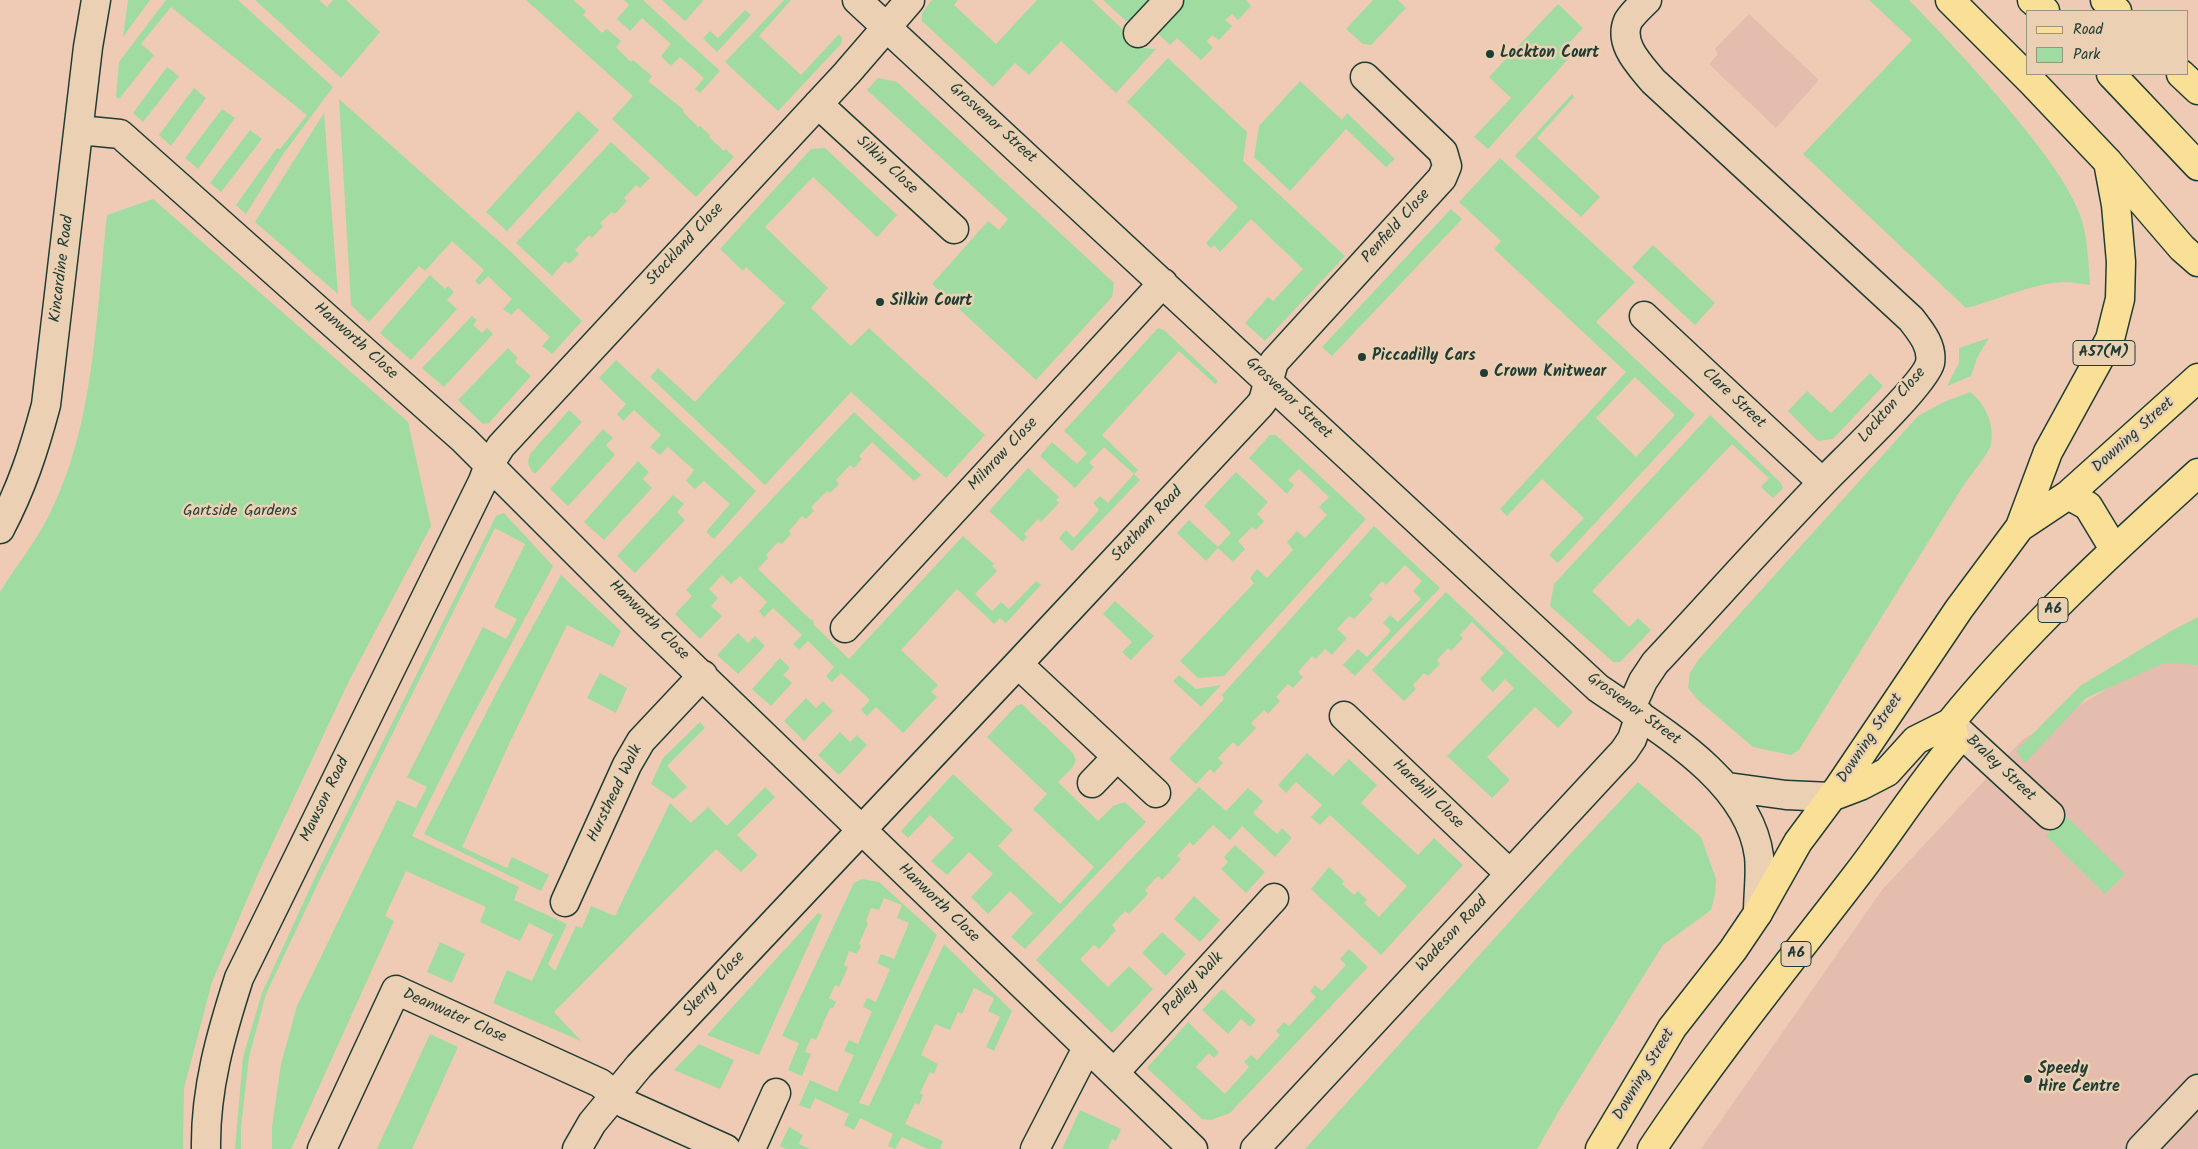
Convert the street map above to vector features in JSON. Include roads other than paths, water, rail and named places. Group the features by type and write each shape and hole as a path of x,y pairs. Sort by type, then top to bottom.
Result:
{"main road":[{"path":"1950,0 2108,162 2182,248 2198,262"},
{"path":"2032,0 2044,10"},
{"path":"2105,0 2116,10"},
{"path":"2112,75 2198,166"},
{"path":"2182,75 2198,90"},
{"name":"A57(M)","path":"2020,527 2048,452 2103,354 2116,317 2120,298 2121,262 2116,206 2108,162"},
{"name":"Downing Street","path":"1600,1149 1672,1028 1733,950 1758,912 1798,842 1959,610 2020,527 2068,494 2198,378"},
{"name":"A6","path":"1652,1149 1738,1029 1864,865 1940,760 1956,742 1950,723 2010,655 2114,549 2197,475"},
{"path":"2068,494 2088,506 2114,549"},
{"path":"1831,797 1860,786 1887,772 1916,740 1950,723"}],"street":[{"name":"Kincardine Road","path":"0,529 16,498 32,457 46,405 80,130 88,47 96,0"},
{"name":"Grosvenor Street","path":"857,0 1598,688 1675,740 1728,787 1752,829 1759,856 1758,912"},
{"name":"Stockland Close","path":"489,465 501,446 818,104 910,0"},
{"path":"1138,33 1169,0"},
{"name":"Lockton Close","path":"1635,712 1642,681 1655,664 1822,482 1923,377 1930,364 1930,350 1924,336 1911,319 1653,81 1635,60 1626,41 1625,30 1629,19 1646,0"},
{"name":"Penfield Close","path":"1269,381 1274,362 1442,178 1447,166 1443,152 1365,78"},
{"name":"Silkin Close","path":"818,104 954,229"},
{"name":"Hanworth Close","path":"80,130 120,134 372,357 489,465 862,830 1193,1149"},
{"name":"Milnrow Close","path":"845,628 1163,283"},
{"name":"Clare Street","path":"1644,316 1822,482"},
{"name":"Statham Road","path":"862,830 1259,406 1263,401 1269,381"},
{"name":"Mawson Road","path":"206,1149 212,1070 239,978 483,482 489,465"},
{"path":"1018,664 1156,793"},
{"name":"Hursthead Walk","path":"565,902 625,768 641,741 703,675"},
{"name":"Wadeson Road","path":"1255,1149 1624,751 1632,739 1635,712"},
{"name":"Harehill Close","path":"1344,716 1510,874"},
{"name":"Braley Street","path":"1950,723 2050,815"},
{"path":"1092,784 1117,756"},
{"path":"1728,787 1786,795 1831,797"},
{"name":"Skerry Close","path":"577,1149 592,1123 649,1054 862,830"},
{"name":"Pedley Walk","path":"1114,1073 1274,898"},
{"name":"Deanwater Close","path":"322,1149 396,990 600,1084 614,1096 635,1108 726,1149"},
{"path":"1035,1149 1087,1048"},
{"path":"2140,1149 2198,1089"},
{"path":"750,1149 776,1093"}],"place":[{"name":"Lockton Court","path":"1490,54"},
{"name":"Silkin Court","path":"880,302"},
{"name":"Piccadilly Cars","path":"1362,357"},
{"name":"Crown Knitwear","path":"1484,373"},
{"name":"Speedy Hire Centre","path":"2028,1079"}],"park label":[{"name":"Gartside Gardens","path":"240,512"}]}
